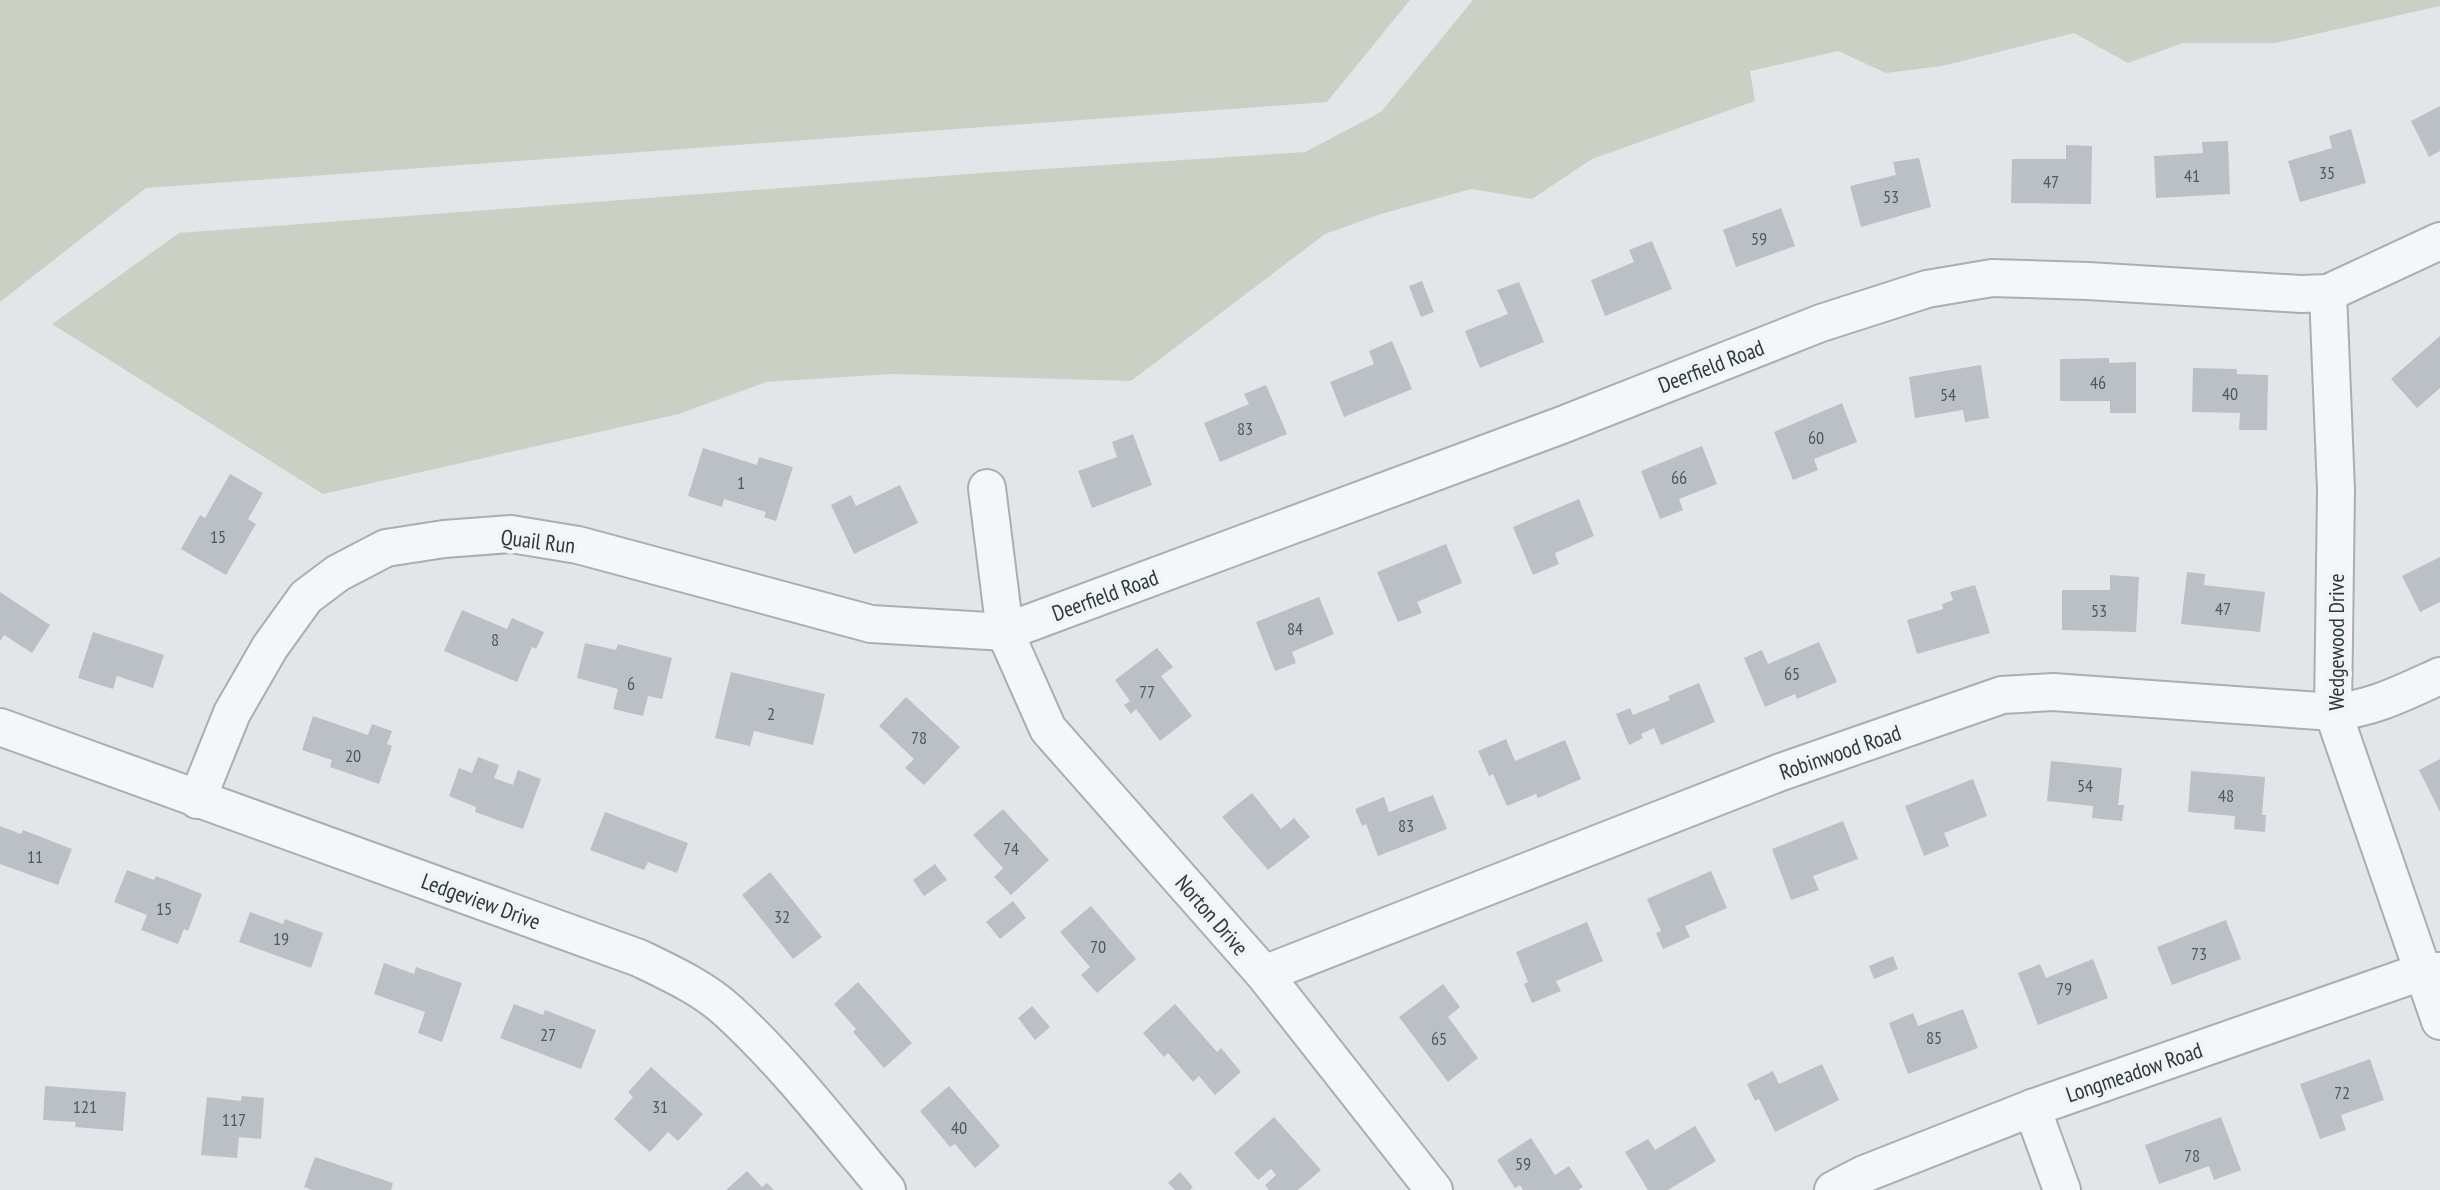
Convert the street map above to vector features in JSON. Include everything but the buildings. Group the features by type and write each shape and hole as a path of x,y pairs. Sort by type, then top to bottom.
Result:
{"street":[{"name":"Deerfield Road","path":"1005,632 1562,425 1821,323 1927,289 1992,278 2328,293 2440,241"},
{"name":"Wedgewood Drive","path":"2328,293 2336,490 2333,712 2432,971 2440,1021"},
{"name":"Norton Drive","path":"987,488 1005,632 1048,729 1264,974 1434,1190"},
{"name":"Quail Run","path":"197,800 232,713 270,647 306,597 338,573 386,548 444,539 511,534 578,545 871,624 1005,632"},
{"name":"Robinwood Road","path":"1264,974 1781,772 2002,695 2053,692 2333,712 2387,701 2440,676"},
{"name":"Ledgeview Drive","path":"0,727 639,958 685,981 727,1010 796,1082 887,1190"},
{"name":"Longmeadow Road","path":"1833,1190 1864,1174 2032,1108 2432,971"},
{"path":"2032,1108 2062,1190"}],"shaded area":[{"path":"0,0 1410,0 1327,102 146,188 0,302"},
{"path":"1473,0 2440,0 2440,6 2276,43 2183,43 2128,63 2074,33 1942,66 1886,73 1838,51 1750,71 1755,101 1592,159 1532,199 1471,189 1381,214 1325,234 1131,381 891,374 766,382 679,414 323,494 52,324 179,233 1305,152 1381,112"}]}
